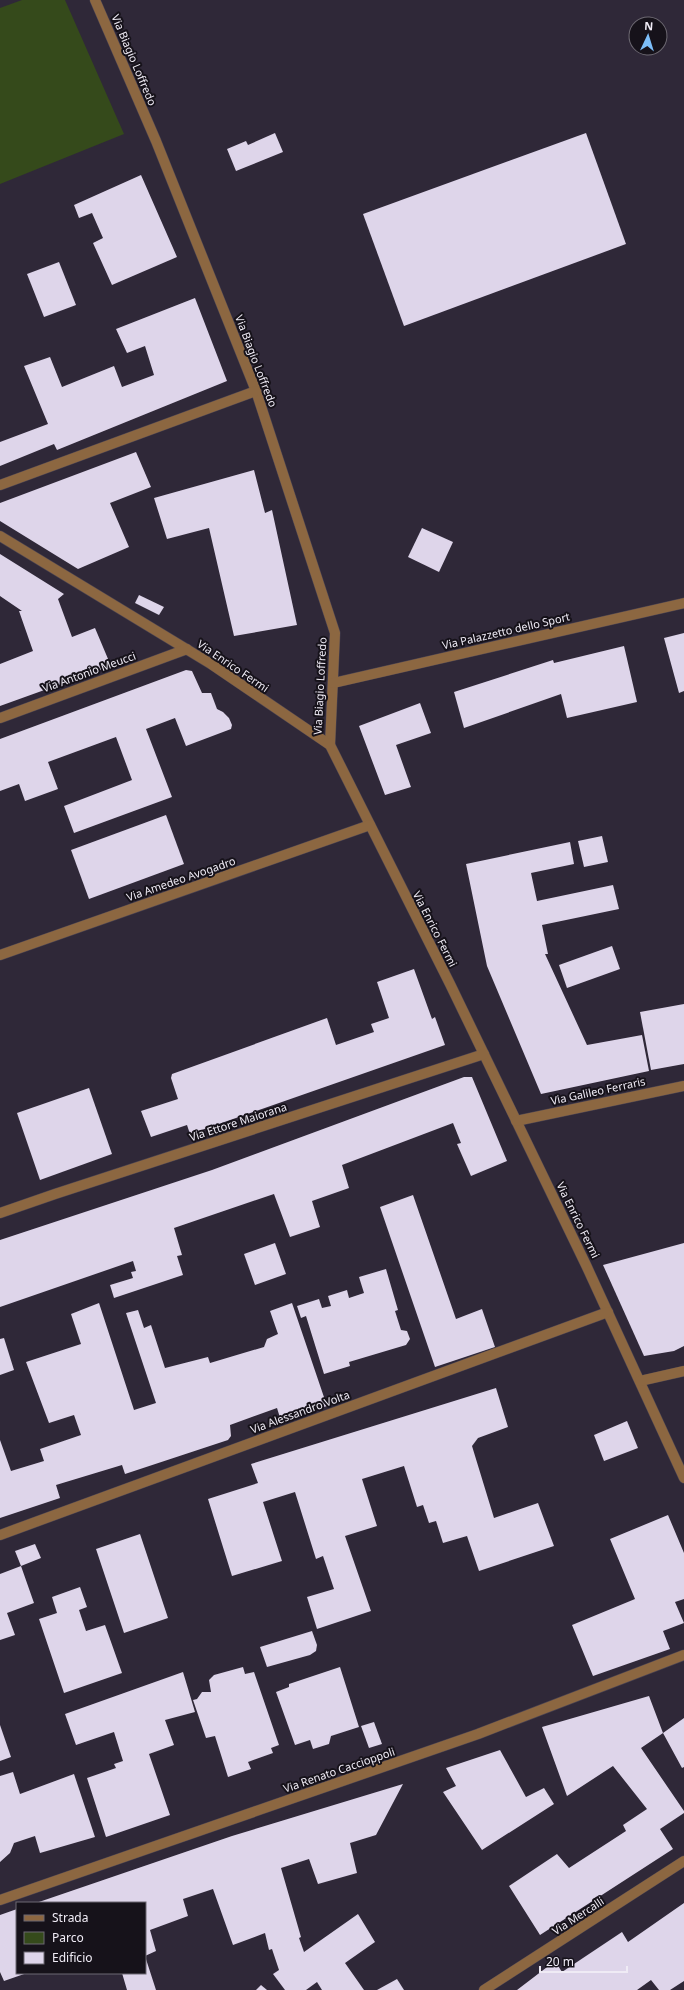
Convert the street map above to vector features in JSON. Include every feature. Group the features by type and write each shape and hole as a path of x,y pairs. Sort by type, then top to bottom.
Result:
{"street":[{"name":"Via Biagio Loffredo","path":"95,0 156,142 256,391 335,632 330,745"},
{"path":"0,484 256,391"},
{"name":"Via Enrico Fermi","path":"0,536 187,650 330,745 484,1054 608,1312 684,1478"},
{"name":"Via Palazzetto dello Sport","path":"333,682 684,603"},
{"name":"Via Antonio Meucci","path":"0,718 187,650"},
{"name":"Via Amedeo Avogadro","path":"0,955 370,825"},
{"name":"Via Ettore Maiorana","path":"0,1214 55,1194 484,1054"},
{"name":"Via Galileo Ferraris","path":"516,1121 684,1086"},
{"name":"Via Alessandro Volta","path":"0,1535 608,1312"},
{"path":"640,1381 684,1372"},
{"name":"Via Renato Caccioppoli","path":"0,1900 478,1734 684,1656"},
{"name":"Via Mercalli","path":"484,1990 684,1861"}],"green space":[{"path":"22,0 65,0 124,134 0,184 0,8"}],"building":[{"path":"275,133 283,152 236,171 227,149 246,141 248,145"},
{"path":"586,133 626,244 404,326 363,214"},
{"path":"141,175 177,257 112,285 93,243 103,238 92,213 79,218 74,205"},
{"path":"59,262 76,305 44,317 27,274"},
{"path":"195,298 227,381 57,450 54,444 0,466 0,442 48,424 24,366 50,357 62,387 114,366 122,387 154,375 145,346 127,353 116,329"},
{"path":"136,452 151,487 110,503 129,547 78,569 0,521 0,503"},
{"path":"254,470 265,513 272,510 297,625 234,636 209,528 167,539 154,498"},
{"path":"422,528 453,542 439,572 408,557"},
{"path":"0,554 64,594 58,599 72,637 95,628 111,666 0,706 0,664 33,651 19,611 22,611 0,596"},
{"path":"139,595 164,607 159,615 135,603"},
{"path":"684,633 684,691 679,693 664,638"},
{"path":"624,646 637,702 567,718 561,694 464,728 454,692 553,660 554,663"},
{"path":"186,670 192,671 202,693 211,693 217,709 229,718 232,725 231,729 186,746 175,718 146,729 172,797 74,833 64,806 132,780 116,737 48,762 58,789 25,801 19,784 0,791 0,739"},
{"path":"420,703 431,733 396,745 411,787 385,795 359,726"},
{"path":"166,815 184,864 89,899 71,850"},
{"path":"602,836 608,862 584,867 578,841"},
{"path":"570,842 574,864 531,873 537,901 613,885 619,909 542,925 548,954 545,954 587,1045 642,1035 649,1071 541,1094 487,966 466,864"},
{"path":"612,946 620,969 567,988 559,965"},
{"path":"414,969 432,1019 435,1017 445,1045 190,1134 187,1125 151,1137 141,1111 178,1099 171,1078 172,1074 327,1018 336,1045 374,1032 371,1024 389,1018 377,982"},
{"path":"684,1004 684,1064 651,1070 640,1012"},
{"path":"464,1077 472,1077 507,1161 471,1176 457,1144 461,1143 453,1123 342,1165 349,1188 312,1201 320,1227 290,1237 274,1194 174,1228 182,1255 177,1256 183,1275 114,1298 110,1285 133,1278 131,1272 136,1271 133,1261 0,1307 0,1240 212,1170"},
{"path":"89,1088 112,1154 40,1180 17,1113"},
{"path":"413,1195 456,1319 482,1309 495,1347 435,1367 380,1207"},
{"path":"275,1243 286,1274 255,1285 244,1254"},
{"path":"684,1243 684,1346 674,1351 644,1356 603,1265"},
{"path":"386,1269 398,1310 395,1311 401,1330 407,1331 410,1339 406,1345 349,1362 350,1366 324,1374 306,1316 301,1318 297,1306 319,1299 322,1308 331,1306 328,1296 347,1290 349,1298 364,1293 359,1277"},
{"path":"99,1303 134,1410 156,1403 126,1313 138,1310 144,1328 151,1325 165,1368 208,1357 210,1363 264,1347 267,1339 278,1334 270,1311 292,1303 327,1406 281,1421 277,1408 230,1425 231,1436 228,1440 125,1474 122,1465 56,1485 60,1498 0,1518 0,1440 11,1471 44,1461 40,1449 81,1435 74,1415 49,1423 26,1362 81,1344 71,1314"},
{"path":"4,1338 14,1370 0,1375 0,1339"},
{"path":"496,1388 508,1427 478,1438 472,1446 494,1518 538,1503 554,1546 479,1571 467,1536 443,1543 436,1521 429,1523 423,1505 417,1507 404,1466 362,1479 377,1526 345,1536 371,1611 317,1629 307,1597 334,1589 323,1556 316,1559 295,1492 263,1502 282,1561 232,1576 208,1499 258,1483 251,1464"},
{"path":"627,1421 638,1448 604,1461 594,1435"},
{"path":"668,1515 684,1553 684,1599 675,1602 684,1623 663,1631 670,1649 593,1676 572,1625 635,1599 610,1539"},
{"path":"140,1534 168,1618 124,1633 96,1549"},
{"path":"35,1544 41,1558 21,1566 15,1551"},
{"path":"21,1566 34,1603 7,1613 15,1635 0,1640 0,1574"},
{"path":"80,1587 87,1607 79,1610 86,1631 105,1625 122,1673 64,1693 39,1619 57,1613 52,1597"},
{"path":"312,1631 317,1645 316,1651 310,1655 267,1667 260,1647"},
{"path":"243,1667 245,1674 254,1672 279,1745 271,1748 273,1753 248,1762 251,1769 228,1777 215,1736 206,1738 193,1700 197,1699 202,1692 211,1692 209,1680 214,1675"},
{"path":"340,1667 359,1727 331,1736 329,1744 313,1749 310,1740 295,1745 276,1692 289,1687 289,1684"},
{"path":"183,1672 195,1712 165,1720 174,1745 149,1754 170,1815 106,1837 87,1778 116,1768 114,1764 123,1761 114,1732 76,1745 65,1714"},
{"path":"649,1696 663,1733 641,1748 684,1811 684,1813 660,1829 673,1849 540,1935 509,1886 557,1854 569,1868 626,1831 623,1825 647,1809 613,1766 567,1796 542,1727"},
{"path":"684,1718 684,1767 682,1768 663,1733"},
{"path":"374,1722 382,1744 369,1748 361,1726"},
{"path":"0,1725 11,1757 0,1761"},
{"path":"500,1750 526,1797 544,1788 554,1804 482,1850 443,1792 456,1786 446,1768"},
{"path":"13,1772 20,1794 74,1774 95,1837 40,1853 35,1836 14,1843 10,1853 0,1862 0,1776"},
{"path":"403,1784 376,1835 350,1843 357,1873 318,1884 309,1859 281,1868 304,1952 358,1914 375,1942 345,1963 364,1990 322,1990 317,1982 306,1990 285,1990 273,1974 279,1970 272,1949 269,1950 265,1933 233,1945 213,1889 183,1899 188,1916 150,1930 156,1951 146,1956 146,1902 39,1902 232,1836"},
{"path":"684,1903 684,1981 670,1990 659,1990 651,1980 637,1990 517,1990 555,1961 562,1972 622,1932 628,1942"},
{"path":"16,1909 16,1974 24,1974 4,1981 0,1972 0,1915"},
{"path":"146,1959 156,1990 127,1990 122,1974 146,1974"},
{"path":"397,1979 404,1990 377,1990"},
{"path":"261,1985 267,1990 256,1990"}]}
